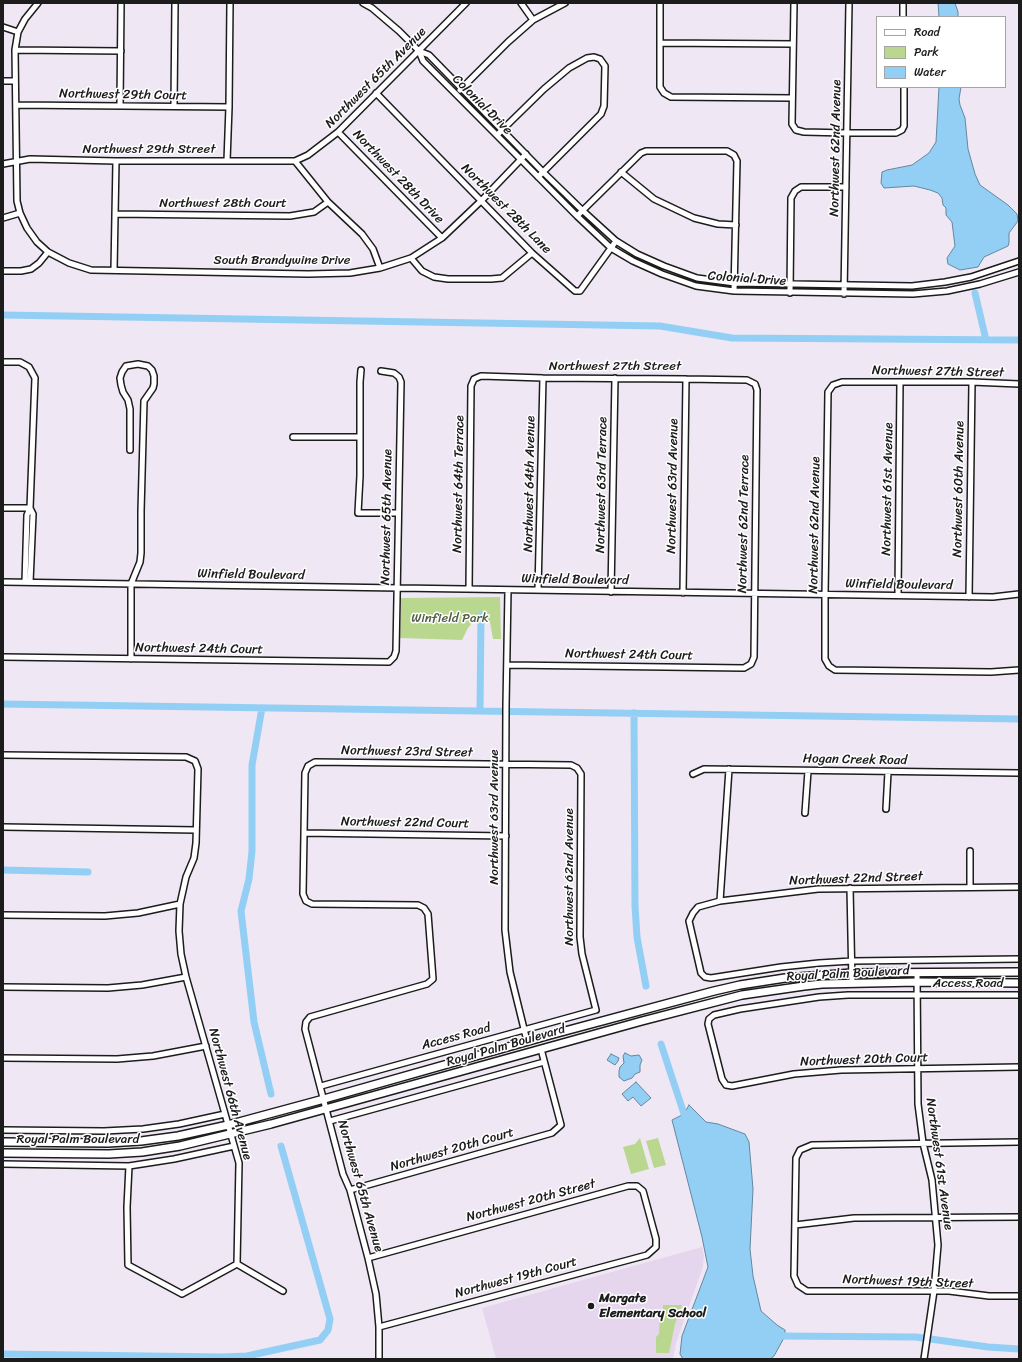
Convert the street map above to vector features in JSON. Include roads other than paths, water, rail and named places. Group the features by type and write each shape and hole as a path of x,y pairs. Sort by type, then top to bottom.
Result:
{"main road":[{"name":"Royal Palm Boulevard","path":"3,1142 108,1143 141,1141 178,1136 228,1125 706,992 740,985 785,978 852,973 1019,972"},
{"name":"Royal Palm Boulevard","path":"3,1153 109,1154 142,1152 180,1146 230,1135 327,1109 514,1056 742,995 804,986 852,983 1019,983"},
{"path":"541,1049 541,1045 550,1035"},
{"path":"514,1056 522,1050 528,1041"}],"street":[{"path":"3,27 18,32 25,19 38,3"},
{"path":"120,106 121,3"},
{"path":"174,106 175,3"},
{"path":"227,161 230,3"},
{"name":"Colonial Drive","path":"363,3 372,8 399,30 419,51 423,61 577,216 611,248 633,261 662,274 696,286 734,291 913,294 947,291 980,284 1018,272"},
{"name":"Northwest 65th Avenue","path":"295,161 308,155 338,132 466,3"},
{"path":"521,3 533,20"},
{"path":"456,94 508,42 533,20 564,3"},
{"path":"660,3 660,87 664,93 671,96 792,98"},
{"path":"794,3 792,124 796,130 804,132 846,134 896,133 902,130 904,126 904,88"},
{"name":"Northwest 62nd Avenue","path":"844,294 849,3"},
{"path":"903,3 903,16"},
{"name":"South Brandywine Drive","path":"18,32 15,50 15,81 17,202 20,213 27,228 37,242 48,252 69,264 90,270 350,274 380,268 411,258 442,238 482,200 526,154"},
{"path":"660,43 793,44"},
{"path":"15,50 121,51"},
{"name":"Colonial Drive","path":"419,51 429,55 543,172 616,242 637,254 697,278 735,283 912,286 945,282 978,275 1017,262"},
{"path":"497,136 544,88 568,68 594,56 600,59 605,66 604,106 601,114 538,177"},
{"path":"3,81 15,81"},
{"name":"Northwest 28th Lane","path":"376,94 482,200 532,253 574,291 580,291 616,242"},
{"name":"Northwest 29th Court","path":"16,104 229,107"},
{"name":"Northwest 28th Drive","path":"338,132 442,238"},
{"path":"577,216 641,152 646,150 727,151 734,155 737,161 734,291"},
{"name":"Northwest 29th Street","path":"3,164 30,159 116,161 295,161"},
{"path":"114,270 116,161"},
{"path":"295,161 328,202 362,234 373,248 380,268"},
{"path":"621,172 654,199 694,218 718,224 736,225"},
{"path":"790,293 791,198 795,191 801,187 846,187"},
{"name":"Northwest 28th Court","path":"116,214 290,216 314,212 328,202"},
{"path":"3,218 20,213"},
{"path":"3,271 21,271 31,269 39,264 48,252"},
{"path":"411,258 422,271 434,277 448,280 491,280 502,278 532,253"},
{"path":"1017,262 1018,272"},
{"path":"978,275 980,284"},
{"path":"3,362 20,362 29,367 35,378 30,508 27,515 27,582"},
{"path":"130,450 130,409 128,400 123,392 120,378 126,366 138,364 148,366 152,370 154,384 144,401 141,553 140,562 131,584 131,659"},
{"path":"361,370 359,437 360,476 358,512 398,513"},
{"name":"Northwest 65th Avenue","path":"381,371 394,373 399,377 401,382 396,651 394,657"},
{"name":"Northwest 27th Street","path":"474,379 481,376 748,380 755,384"},
{"name":"Northwest 64th Avenue","path":"538,590 543,378"},
{"name":"Northwest 63rd Terrace","path":"611,592 615,378"},
{"name":"Northwest 64th Terrace","path":"469,589 471,386 474,379"},
{"name":"Northwest 63rd Avenue","path":"683,593 686,379"},
{"name":"Northwest 27th Street","path":"834,385 842,382 972,382 1019,384"},
{"name":"Northwest 61st Avenue","path":"898,595 900,382"},
{"name":"Northwest 60th Avenue","path":"969,597 972,382"},
{"name":"Northwest 62nd Terrace","path":"751,664 754,657 757,390 755,384"},
{"name":"Northwest 62nd Avenue","path":"834,385 828,392 825,659 829,666 835,670 991,672 1019,670"},
{"path":"293,437 359,437"},
{"path":"3,508 30,508"},
{"name":"Winfield Boulevard","path":"3,582 969,597 993,597 1019,594"},
{"name":"Northwest 63rd Avenue","path":"508,590 505,909 507,949 515,996 528,1041"},
{"name":"Northwest 24th Court","path":"3,657 389,662 394,657"},
{"name":"Northwest 24th Court","path":"507,665 744,668 751,664"},
{"name":"Northwest 66th Avenue","path":"3,755 186,757 195,761 198,769 196,844 194,858 186,877 180,904 181,954 224,1114 239,1163 237,1264"},
{"name":"Northwest 23rd Street","path":"304,833 305,773 308,766 315,762 571,765 577,768"},
{"name":"Northwest 62nd Avenue","path":"577,768 581,774 580,937 582,954 596,1010"},
{"name":"Hogan Creek Road","path":"693,774 704,769 1019,773"},
{"path":"720,901 729,769"},
{"path":"805,813 808,771"},
{"path":"886,809 888,772"},
{"path":"3,827 196,830"},
{"name":"Northwest 65th Avenue","path":"304,833 303,894 306,901 312,904 418,905 424,908 428,914 433,979 427,984 310,1017 306,1022 305,1029 343,1174 350,1190 368,1258 376,1294 379,1326 379,1359"},
{"name":"Northwest 22nd Court","path":"304,833 506,836"},
{"path":"970,851 970,887"},
{"name":"Northwest 22nd Street","path":"705,977 701,973 689,921 698,907 720,901 810,890 850,888 1019,887"},
{"path":"850,888 852,983"},
{"path":"3,916 105,916 138,913 180,904"},
{"name":"Access Road","path":"705,977 711,978 781,967 852,961 1019,959"},
{"name":"Northwest 61st Avenue","path":"917,972 918,1104 923,1143 932,1180 938,1245 934,1291 924,1359"},
{"path":"3,987 108,988 142,985 186,977"},
{"name":"Access Road","path":"708,1024 709,1019 714,1015 740,1009 819,997 1019,995"},
{"name":"Access Road","path":"321,1086 596,1010"},
{"name":"Northwest 20th Court","path":"708,1024 722,1079 726,1085 732,1086 794,1074 841,1070 1019,1067"},
{"path":"3,1058 117,1059 153,1056 206,1046"},
{"path":"330,1121 544,1062 541,1049"},
{"name":"Northwest 20th Court","path":"350,1190 552,1133 561,1125 544,1062"},
{"path":"3,1130 104,1131 143,1129 179,1124 224,1114"},
{"path":"1019,1142 812,1145 800,1150 796,1158 795,1225 854,1218 1019,1217"},
{"path":"3,1164 129,1166 174,1159 234,1146"},
{"path":"129,1166 127,1207 128,1265 182,1294 237,1264 283,1291"},
{"name":"Northwest 20th Street","path":"368,1258 628,1186 638,1186 643,1191 656,1239 656,1247"},
{"name":"Northwest 19th Street","path":"795,1225 794,1276 798,1285 807,1291 949,1291 989,1296 1019,1296"},
{"name":"Northwest 19th Court","path":"379,1326 647,1254 656,1247"}],"water":[{"path":"938,3 955,3 958,16 939,16"},
{"path":"939,88 961,88 959,99 965,118 968,149 975,174 980,185 1008,205 1017,214 1018,221 1009,233 1008,246 984,257 978,267 960,270 948,264 947,258 955,246 952,222 946,215 946,208 943,205 942,198 938,193 914,186 884,188 881,183 882,172 912,165 929,153 936,142"},
{"path":"625,1053 631,1056 639,1055 642,1060 640,1072 635,1074 632,1078 624,1081 619,1077 619,1071 620,1067 624,1063 623,1056"},
{"path":"611,1054 619,1058 615,1065 607,1060"},
{"path":"636,1082 651,1098 641,1106 633,1097 628,1101 622,1094"},
{"path":"689,1105 706,1122 718,1124 745,1134 749,1142 753,1189 750,1249 753,1276 761,1311 785,1330 785,1336 774,1356 770,1359 683,1359 680,1354 682,1336 708,1267 702,1237 672,1120 684,1114"}],"waterway":[{"path":"975,293 986,340"},
{"path":"3,315 660,326 732,338 1019,340"},
{"path":"480,711 481,615"},
{"path":"3,704 1019,719"},
{"path":"262,708 252,765 252,851 249,879 241,911 254,1022 271,1094"},
{"path":"634,713 635,906 637,937 646,986"},
{"path":"3,870 88,872"},
{"path":"661,1044 687,1123"},
{"path":"3,1354 222,1357 247,1356 320,1340 328,1330 330,1319 281,1146"},
{"path":"776,1336 916,1337 988,1347 1019,1349"}],"place":[{"name":"Margate Elementary School","path":"591,1306"}],"park label":[{"name":"Winfield Park","path":"450,619"}]}
